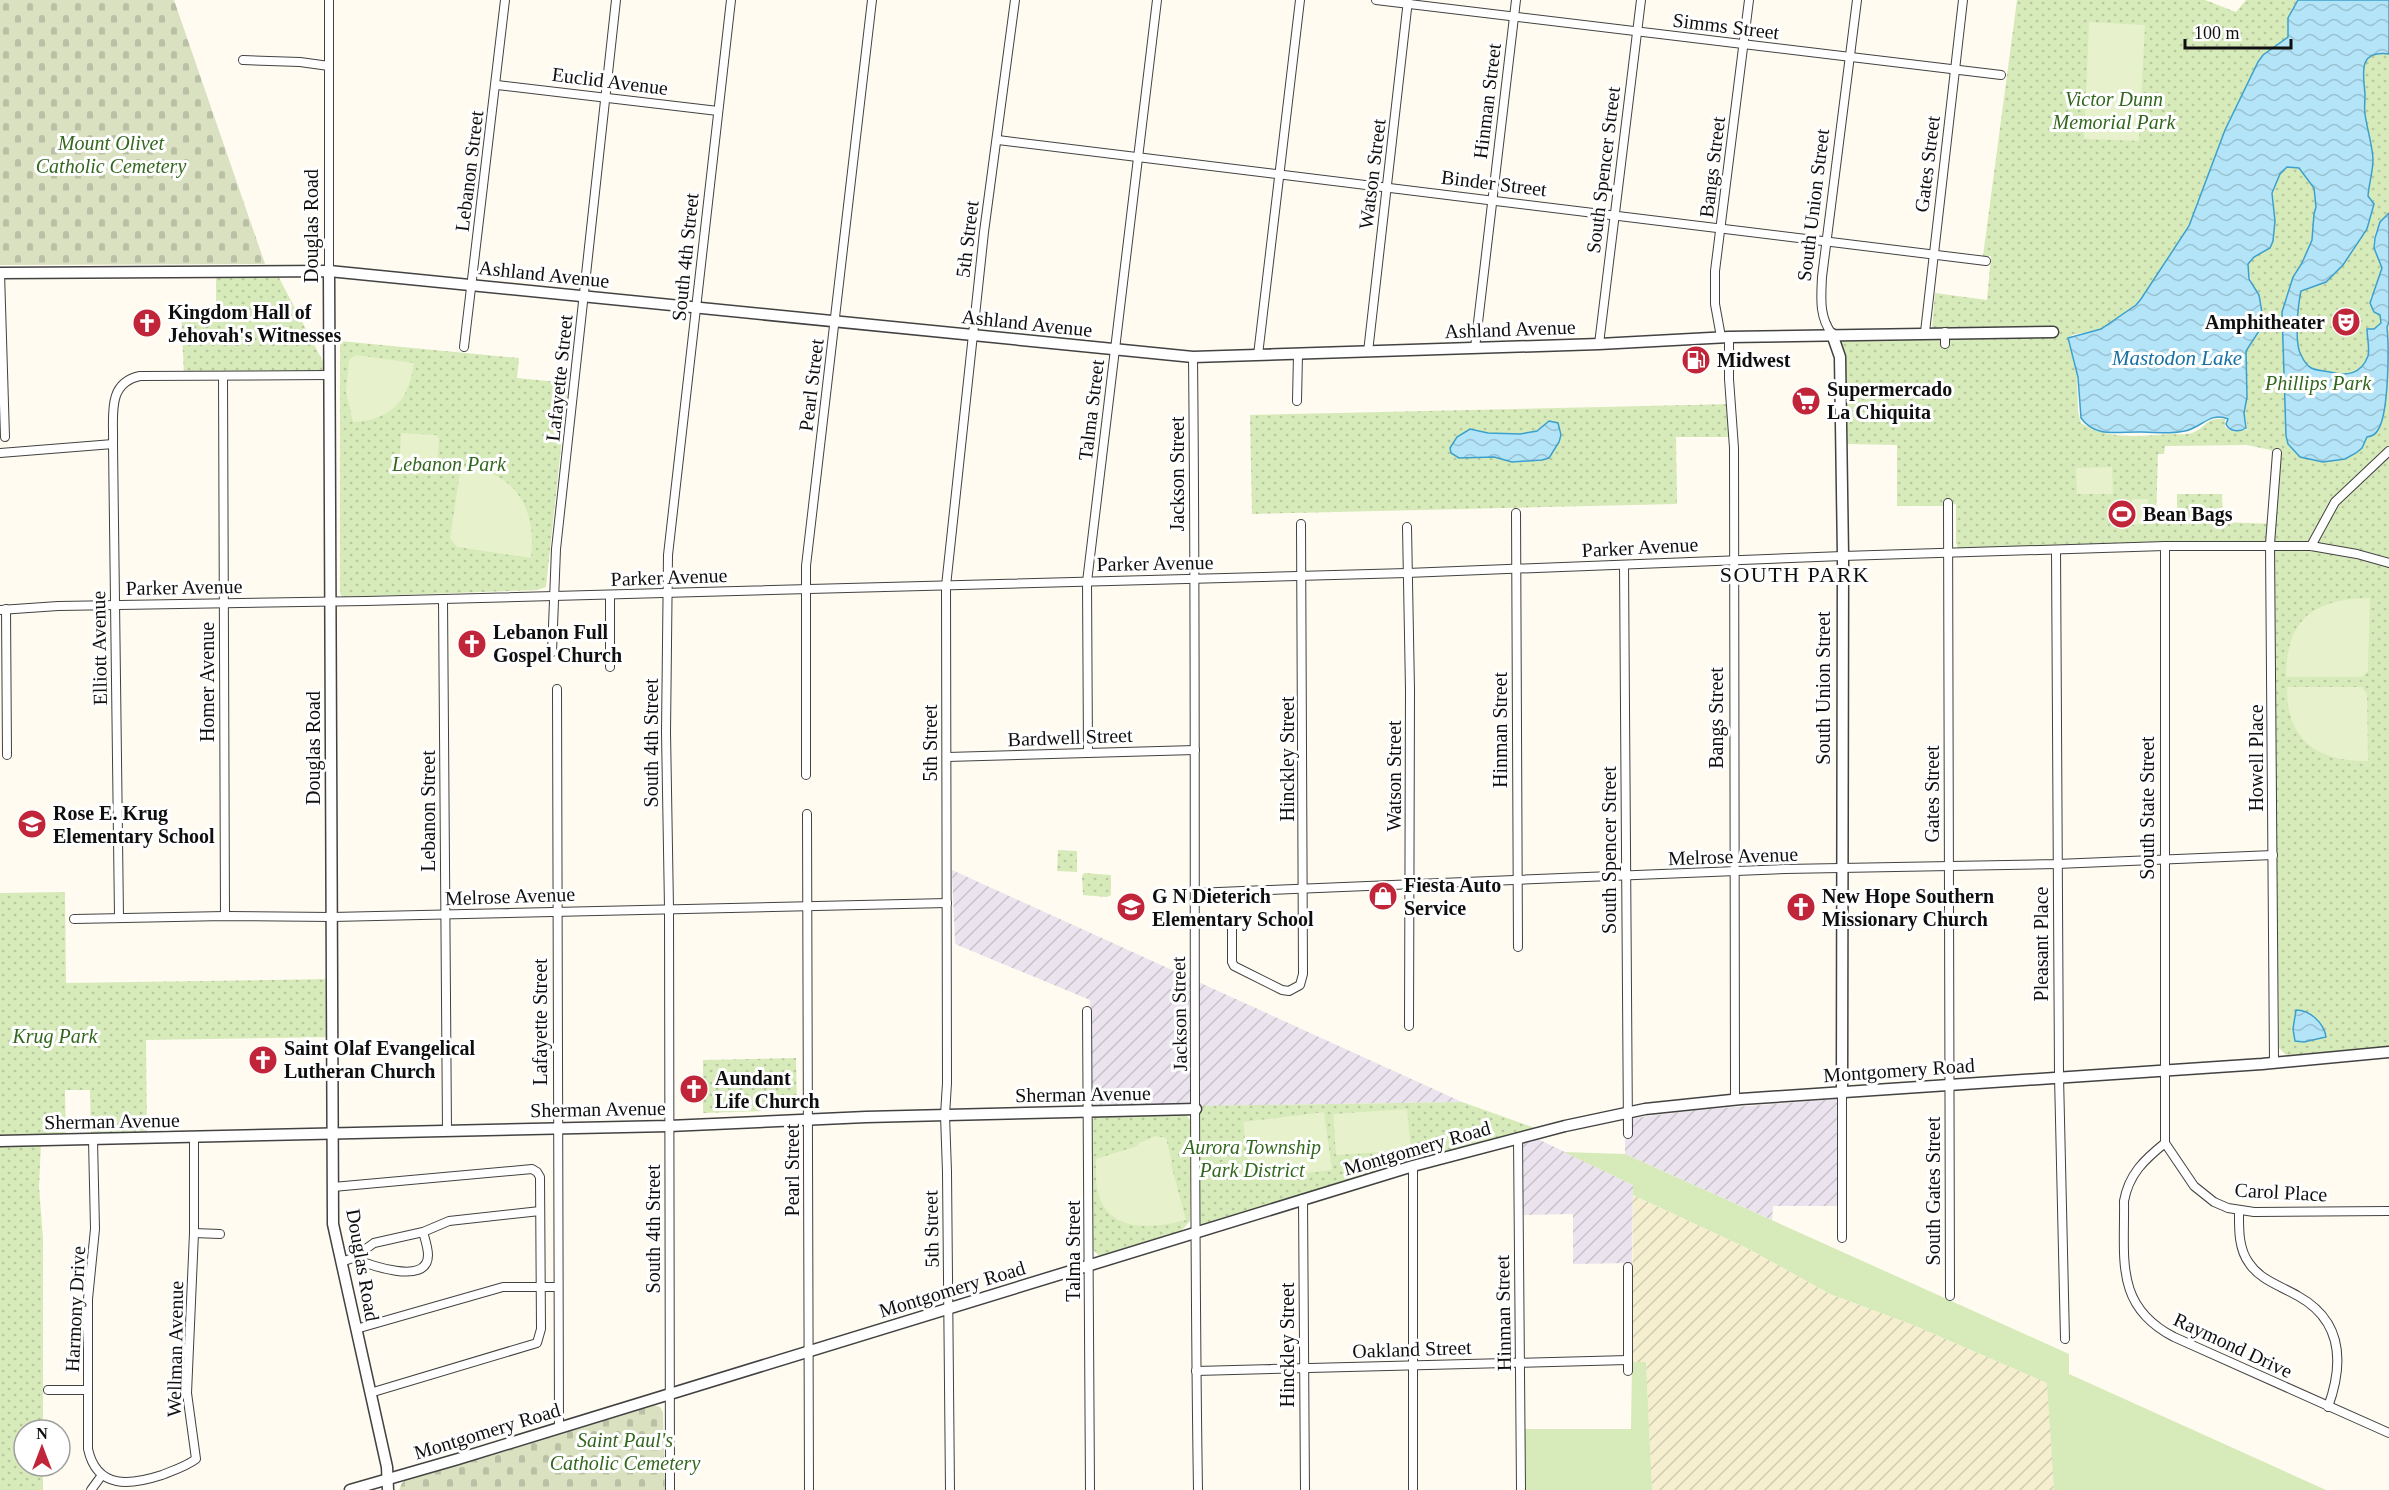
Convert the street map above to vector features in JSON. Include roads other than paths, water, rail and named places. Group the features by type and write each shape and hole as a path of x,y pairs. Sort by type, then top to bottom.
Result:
{"street":[{"name":"Douglas Road","path":"330,0 333,1224 387,1467 388,1490"},
{"name":"Lebanon Street","path":"464,347 497,85 505,0"},
{"name":"Lafayette Street","path":"552,652 552,597 556,549 616,0"},
{"name":"South 4th Street","path":"670,1490 669,908 666,732 668,555 730,0"},
{"name":"Pearl Street","path":"806,775 806,566 872,0"},
{"name":"5th Street","path":"950,1490 945,1115 947,1083 946,586 972,335 1015,0"},
{"name":"Talma Street","path":"1088,753 1087,582 1157,0"},
{"path":"1258,355 1300,0"},
{"name":"Simms Street","path":"1376,0 1408,2 1744,46 2001,75"},
{"name":"Hinman Street","path":"1475,348 1516,0"},
{"name":"South Spencer Street","path":"1599,344 1641,0"},
{"name":"Bangs Street","path":"1735,1099 1734,448 1725,337 1714,288 1749,0"},
{"name":"South Union Street","path":"1842,1238 1843,555 1840,357 1822,315 1822,277 1857,0"},
{"name":"Gates Street","path":"1925,332 1963,0"},
{"name":"Watson Street","path":"1368,351 1408,2"},
{"path":"243,60 300,62 329,66"},
{"name":"Euclid Avenue","path":"497,85 718,111"},
{"name":"Binder Street","path":"998,140 1986,261"},
{"name":"Ashland Avenue","path":"0,273 329,271 1193,357 1599,344 1725,337 1925,332 2053,332"},
{"path":"0,273 5,437"},
{"path":"1945,332 1945,344"},
{"path":"1297,401 1298,354"},
{"name":"Jackson Street","path":"1193,357 1195,1232 1198,1490"},
{"path":"223,376 330,375"},
{"name":"Elliott Avenue","path":"119,918 113,444 115,396 124,382 140,376 223,376"},
{"name":"Homer Avenue","path":"223,376 225,916"},
{"path":"0,453 113,444"},
{"path":"2311,546 2335,502 2389,452"},
{"name":"Howell Place","path":"2274,1063 2270,544 2277,453"},
{"name":"Gates Street","path":"1948,502 1949,1084"},
{"name":"Hinman Street","path":"1516,513 1518,947"},
{"name":"Hinckley Street","path":"1195,919 1227,919 1230,921 1234,966 1282,990 1293,990 1300,985 1303,974 1304,888 1301,524"},
{"name":"Watson Street","path":"1407,526 1410,690 1409,1026"},
{"name":"Parker Avenue","path":"3,610 115,605 443,600 1407,573 1624,566 1843,555 1948,554 2165,546 2270,544 2311,546 2357,554 2389,563"},
{"name":"South State Street","path":"2164,1071 2165,546"},
{"name":"Pleasant Place","path":"2056,550 2059,1076 2065,1339"},
{"name":"South Spencer Street","path":"1624,566 1628,1134"},
{"path":"610,595 610,667"},
{"name":"Lebanon Street","path":"443,600 447,1131"},
{"path":"3,610 7,755"},
{"name":"Lafayette Street","path":"557,689 559,1428"},
{"name":"Bardwell Street","path":"947,757 1195,750"},
{"name":"Pearl Street","path":"807,814 809,1490"},
{"name":"Melrose Avenue","path":"1195,893 1733,872 2057,864 2273,855"},
{"name":"Melrose Avenue","path":"74,919 445,915 947,903"},
{"name":"Talma Street","path":"1087,1011 1090,1490"},
{"name":"Montgomery Road","path":"350,1490 458,1460 1413,1166 1628,1112 1735,1099 2059,1076 2164,1071 2389,1052"},
{"path":"2164,1071 2165,1143"},
{"name":"South Gates Street","path":"1949,1084 1950,1296"},
{"name":"Sherman Avenue","path":"0,1141 669,1126 945,1115 1196,1109"},
{"name":"Wellman Avenue","path":"102,1475 111,1481 139,1483 187,1466 196,1459 188,1393 194,1233 194,1138"},
{"name":"Hinman Street","path":"1518,1138 1521,1489"},
{"name":"Harmony Drive","path":"93,1140 95,1229 88,1299 88,1449 90,1459 102,1475"},
{"name":"Carol Place","path":"2165,1143 2194,1186 2214,1202 2239,1210 2389,1210"},
{"name":"Raymond Drive","path":"2165,1143 2137,1167 2126,1189 2124,1201 2127,1284 2140,1311 2147,1320 2174,1337 2389,1433"},
{"path":"1413,1166 1413,1490"},
{"path":"333,1187 532,1169 540,1177 541,1329 537,1342 370,1393"},
{"name":"Hinckley Street","path":"1303,1199 1305,1490"},
{"path":"2239,1210 2240,1242 2253,1269 2262,1277 2310,1303 2328,1323 2334,1335 2339,1361 2335,1389 2328,1407"},
{"path":"341,1262 353,1258 374,1243 423,1232 457,1219 540,1211"},
{"path":"353,1258 391,1272 422,1267 428,1255 423,1232"},
{"path":"194,1233 220,1234"},
{"path":"1628,1267 1628,1371"},
{"path":"356,1329 492,1289 558,1287"},
{"name":"Oakland Street","path":"1196,1371 1628,1360"},
{"path":"48,1390 88,1390"},
{"path":"91,1490 102,1475"}],"water":[{"name":"Mastodon Lake","path":"2298,0 2389,0 2389,54 2371,56 2363,72 2365,112 2373,159 2368,196 2374,204 2367,229 2343,265 2326,282 2301,291 2297,324 2299,349 2310,367 2316,370 2347,374 2361,367 2369,353 2367,329 2374,329 2381,323 2380,315 2374,312 2370,303 2382,268 2374,248 2380,222 2389,213 2389,322 2387,327 2387,380 2382,422 2376,433 2367,437 2362,448 2345,459 2323,462 2300,457 2288,444 2282,312 2293,277 2312,240 2316,207 2314,188 2299,168 2287,167 2280,174 2272,193 2275,221 2273,241 2270,248 2254,257 2248,264 2249,279 2259,295 2263,318 2261,328 2246,351 2247,397 2244,413 2246,428 2238,431 2232,430 2227,427 2228,419 2216,417 2191,429 2174,433 2109,432 2094,429 2081,418 2078,377 2068,338 2101,329 2141,299 2189,226 2225,130 2258,62 2263,55 2288,37 2288,18"},
{"path":"1549,421 1558,423 1561,435 1549,458 1512,462 1494,457 1459,458 1451,453 1450,448 1457,437 1470,429 1488,433 1520,434 1537,431"},
{"path":"2296,1010 2306,1012 2316,1018 2326,1037 2304,1042 2295,1041 2293,1029"}],"place":[{"name":"Amphitheater","path":"2346,322"},
{"name":"Kingdom Hall of Jehovah's Witnesses","path":"147,323"},
{"name":"Midwest","path":"1696,360"},
{"name":"Supermercado La Chiquita","path":"1806,401"},
{"name":"Bean Bags","path":"2122,514"},
{"name":"Lebanon Full Gospel Church","path":"472,644"},
{"name":"Rose E. Krug Elementary School","path":"32,824"},
{"name":"Fiesta Auto Service","path":"1383,896"},
{"name":"G N Dieterich Elementary School","path":"1131,907"},
{"name":"New Hope Southern Missionary Church","path":"1801,907"},
{"name":"Saint Olaf Evangelical Lutheran Church","path":"263,1060"},
{"name":"Aundant Life Church","path":"694,1089"}],"district":[{"name":"SOUTH PARK","path":"1795,574"}],"park label":[{"name":"Victor Dunn Memorial Park","path":"2114,110"},
{"name":"Mount Olivet Catholic Cemetery","path":"111,154"},
{"name":"Phillips Park","path":"2318,383"},
{"name":"Lebanon Park","path":"449,464"},
{"name":"Krug Park","path":"55,1036"},
{"name":"Aurora Township Park District","path":"1252,1158"},
{"name":"Saint Paul's Catholic Cemetery","path":"625,1452"}]}
